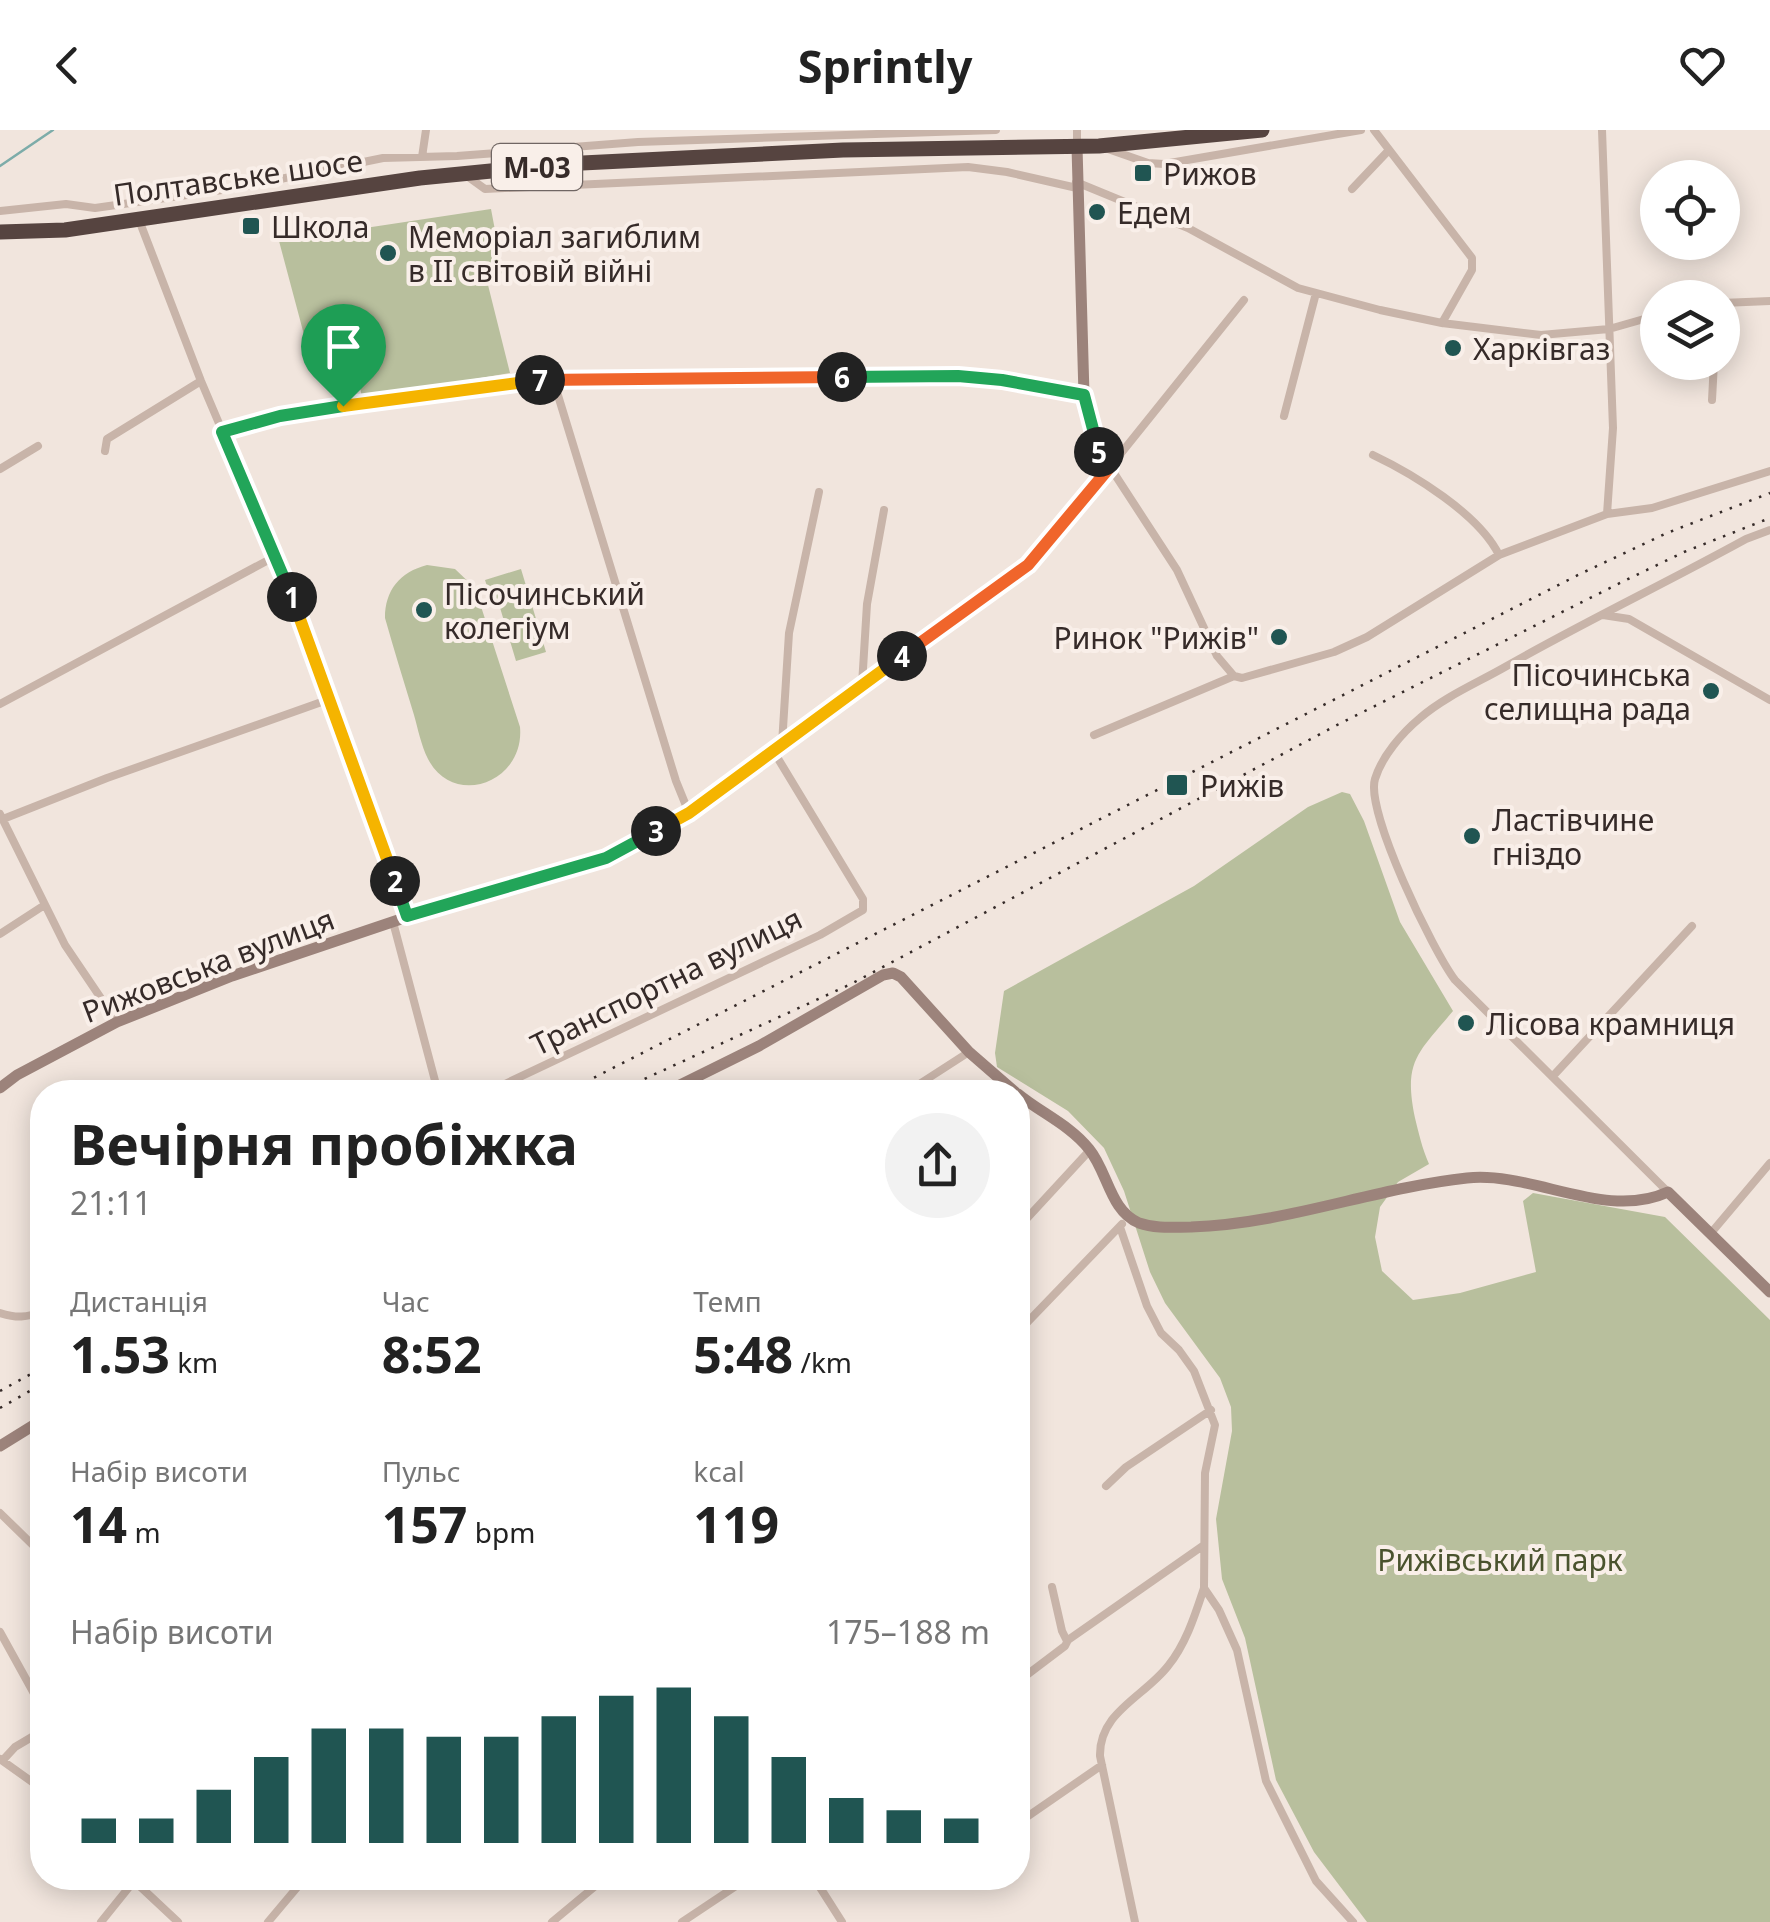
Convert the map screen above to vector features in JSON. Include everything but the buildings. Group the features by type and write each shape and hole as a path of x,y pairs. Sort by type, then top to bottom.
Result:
{"highway":[{"name":"Полтавське шосе","path":"0,232 65,230 464,174 678,157 972,147 1077,138 1100,146 1262,130"}],"street":[{"path":"422,157 426,130"},
{"path":"0,211 66,204 96,208 236,188 352,163 422,157 638,142 996,130"},
{"path":"1100,146 1148,163 1164,164 1361,130"},
{"path":"1374,130 1473,261 1472,270 1442,323"},
{"path":"1602,130 1613,428 1608,514"},
{"path":"1077,138 1084,395 1096,447 1177,570 1217,656 1234,676 1242,678 1334,652 1367,637 1499,555 1608,514 1652,508 1770,470"},
{"path":"1352,189 1389,150"},
{"path":"464,174 485,189 968,167 1076,185 1188,228 1268,273 1316,293 1442,323 1541,335 1609,329 1640,320"},
{"path":"139,220 330,699 407,916"},
{"path":"1284,416 1316,293"},
{"name":"Рижовська вулиця","path":"0,1088 117,1022 232,976 407,916 606,858 689,813 1028,565 1244,300"},
{"path":"1740,303 1770,301"},
{"path":"222,432 303,412 553,379 958,376 1084,395"},
{"path":"553,379 676,782 689,813"},
{"path":"1712,400 1713,380"},
{"path":"105,451 107,439 202,382"},
{"path":"0,468 38,446"},
{"path":"1374,456 1426,483 1481,531 1499,555"},
{"path":"778,748 789,633 819,492"},
{"path":"862,685 867,604 884,510"},
{"path":"1770,530 1599,614 1433,708 1386,756 1373,795 1424,929 1455,980 1770,1292"},
{"path":"0,704 274,556"},
{"path":"1599,614 1629,620 1770,700"},
{"path":"1094,734 1234,676"},
{"path":"117,1022 65,946 1,816 330,699"},
{"name":"Транспортна вулиця","path":"513,1080 863,910 863,898 778,748"},
{"path":"0,934 43,906"},
{"path":"394,922 435,1080"},
{"path":"1553,1076 1692,926"},
{"path":"690,1080 893,973 902,977 969,1052 1001,1080"},
{"path":"926,1080 969,1052"},
{"path":"1030,1103 1076,1134 1090,1150 1124,1222 1154,1320 1161,1334 1194,1370 1216,1426 1205,1473 1204,1588 1193,1620 1169,1664 1108,1723 1101,1739 1102,1765 1134,1922"},
{"path":"1030,1215 1090,1150"},
{"path":"1711,1233 1770,1163"},
{"path":"1124,1222 1154,1227 1239,1224 1435,1182 1480,1177 1636,1201 1668,1192"},
{"path":"1030,1320 1124,1222"},
{"path":"0,1313 14,1318 30,1317"},
{"path":"1106,1486 1126,1466 1211,1410"},
{"path":"0,1446 30,1427"},
{"path":"0,1513 30,1542"},
{"path":"1030,1672 1067,1641 1204,1545"},
{"path":"1052,1586 1067,1641"},
{"path":"1204,1588 1237,1650 1266,1782 1275,1804 1316,1880 1353,1922"},
{"path":"0,1632 30,1686"},
{"path":"30,1738 1,1759 30,1780"},
{"path":"1030,1816 1102,1765"},
{"path":"101,1922 124,1890"},
{"path":"144,1890 178,1922"},
{"path":"268,1922 295,1890"},
{"path":"552,1922 591,1890"},
{"path":"682,1922 730,1890"},
{"path":"823,1890 842,1922"}],"green space":[{"path":"491,209 503,273 486,277 510,373 362,398 351,338 307,346 279,241"},
{"path":"427,565 455,569 475,588 520,727 519,746 511,762 486,782 454,783 428,759 385,618 396,584 409,572"},
{"path":"521,569 546,652 516,661 498,601 492,602 485,580"},
{"name":"Рижівський парк","path":"1342,792 1350,794 1364,821 1400,922 1453,1011 1416,1059 1412,1099 1429,1164 1398,1182 1380,1207 1375,1237 1382,1271 1413,1300 1460,1293 1536,1272 1523,1201 1533,1193 1665,1217 1770,1320 1770,1922 1367,1922 1314,1852 1276,1780 1245,1638 1222,1579 1216,1519 1232,1431 1231,1407 1220,1378 1165,1303 1104,1148 1068,1111 1030,1087 1030,1080 1018,1080 997,1067 995,1053 1004,991 1194,886 1308,807"}],"waterway":[{"path":"0,166 53,130"}],"railway":[{"path":"589,1080 1580,574 1667,533 1770,493"},
{"path":"642,1080 851,984 1339,724 1622,582 1770,518"},
{"path":"0,1391 30,1375"},
{"path":"0,1408 30,1391"}],"place":[{"name":"Рижов","path":"1143,173"},
{"name":"Едем","path":"1097,212"},
{"name":"Школа","path":"251,226"},
{"name":"Меморіал загиблим в II світовій війні","path":"388,253"},
{"name":"Харківгаз","path":"1453,348"},
{"name":"Пісочинський колегіум","path":"424,610"},
{"name":"Ринок \"Рижів\"","path":"1279,637"},
{"name":"Пісочинська селищна рада","path":"1711,691"},
{"name":"Рижів","path":"1177,785"},
{"name":"Ластівчине гніздо","path":"1472,836"},
{"name":"Лісова крамниця","path":"1466,1023"}],"route":[{"path":"958,376 1084,395 1096,447 1110,467 1028,565 689,813 606,858 407,916 289,588 222,432 280,416 343,406 553,379 958,376"}]}
